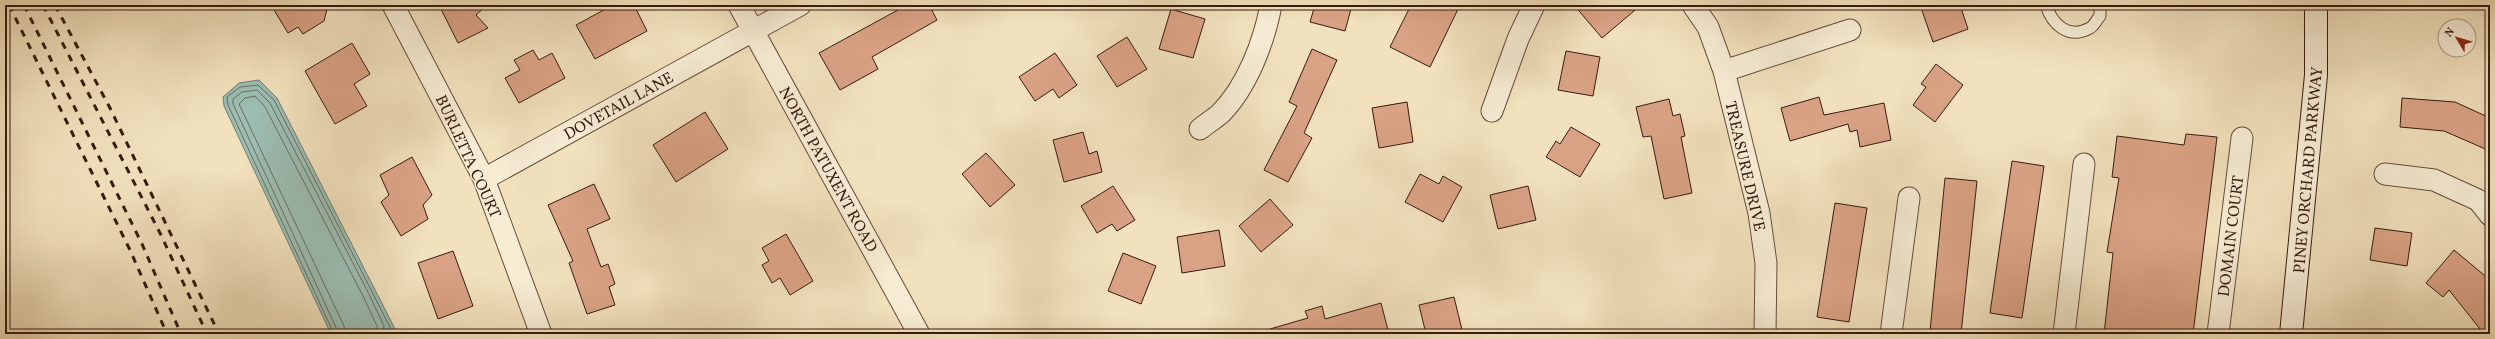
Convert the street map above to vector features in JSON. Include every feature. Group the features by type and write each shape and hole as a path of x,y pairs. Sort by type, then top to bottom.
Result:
{"main road":[{"name":"PINEY ORCHARD PARKWAY","path":"2291,334 2316,75 2316,5"}],"street":[{"name":"BURLETTA COURT","path":"393,5 484,179 541,334"},
{"name":"NORTH PATUXENT ROAD","path":"739,5 919,334"},
{"path":"753,31 800,5"},
{"path":"1200,129 1219,114 1238,90 1254,61 1271,5"},
{"path":"1492,111 1518,39 1534,5"},
{"name":"TREASURE DRIVE","path":"1693,5 1708,27 1724,71 1759,213 1766,264 1765,334"},
{"path":"1724,71 1850,30"},
{"name":"DOVETAIL LANE","path":"484,179 753,31"},
{"name":"DOMAIN COURT","path":"2218,334 2242,138"},
{"path":"2064,334 2084,164"},
{"path":"2385,174 2434,180 2478,200 2490,215"},
{"path":"1891,334 1909,198"}],"lane":[{"path":"2046,5 2051,18 2057,26 2066,30 2075,31 2090,28 2100,16 2100,5"}],"water":[{"path":"259,80 277,98 395,329 390,334 331,334 224,106 223,97 239,83"}],"building":[{"path":"271,5 328,5 324,21 303,34 298,27 288,33"},
{"path":"439,5 487,5 476,15 488,28 458,43"},
{"path":"613,5 634,5 647,31 595,59 576,25"},
{"path":"907,5 929,5 937,20 872,57 878,69 840,90 819,53"},
{"path":"1315,5 1352,5 1345,31 1310,22"},
{"path":"1411,5 1460,5 1430,67 1390,47"},
{"path":"1574,5 1641,5 1602,38"},
{"path":"1920,5 1960,5 1968,29 1933,42"},
{"path":"1171,9 1205,19 1193,58 1159,49"},
{"path":"1127,37 1147,69 1117,87 1097,56"},
{"path":"352,43 370,74 354,84 367,106 335,124 305,71"},
{"path":"1312,49 1337,60 1304,133 1312,138 1288,182 1264,170 1297,106 1289,102"},
{"path":"533,50 539,60 552,53 565,78 519,103 505,78 520,70 514,60"},
{"path":"1566,51 1600,57 1593,96 1558,90"},
{"path":"1055,53 1077,85 1059,98 1053,89 1035,101 1019,77"},
{"path":"1936,64 1963,85 1935,122 1913,105 1926,87 1921,84"},
{"path":"1819,97 1824,115 1884,103 1891,140 1860,147 1857,130 1850,132 1848,124 1790,141 1781,108"},
{"path":"2402,98 2455,102 2490,118 2490,151 2444,131 2400,127"},
{"path":"1669,99 1673,116 1680,114 1685,136 1681,137 1692,193 1664,199 1651,136 1643,137 1636,107"},
{"path":"1407,102 1413,142 1379,148 1372,108"},
{"path":"705,112 728,149 676,182 653,145"},
{"path":"1571,127 1600,144 1580,177 1546,157 1556,141 1560,144"},
{"path":"1083,132 1089,154 1097,151 1102,172 1064,182 1053,140"},
{"path":"2186,134 2217,137 2193,334 2104,334 2113,253 2107,252 2119,178 2112,177 2117,136 2184,145"},
{"path":"986,153 1015,185 990,207 962,174"},
{"path":"412,157 432,195 423,205 428,219 401,236 381,202 389,195 380,175"},
{"path":"2012,161 2044,166 2022,318 1990,313"},
{"path":"1420,174 1439,184 1443,176 1462,187 1443,222 1405,202"},
{"path":"1945,178 1977,181 1961,334 1930,331"},
{"path":"594,184 610,219 587,229 601,267 608,264 615,284 609,287 615,305 587,314 569,263 573,261 548,205"},
{"path":"1113,186 1135,220 1117,231 1112,224 1097,233 1081,206"},
{"path":"1528,186 1536,220 1498,229 1490,195"},
{"path":"1270,199 1293,225 1261,252 1239,226"},
{"path":"1835,203 1867,208 1849,322 1817,317"},
{"path":"2375,228 2412,233 2407,266 2370,260"},
{"path":"1219,230 1225,266 1182,273 1177,237"},
{"path":"786,234 813,281 790,295 780,278 772,283 762,265 769,261 762,248"},
{"path":"2454,250 2490,280 2490,334 2484,334 2449,290 2443,297 2426,283"},
{"path":"453,251 473,306 438,319 418,263"},
{"path":"1123,253 1156,266 1141,304 1108,291"},
{"path":"1454,297 1463,334 1426,334 1419,305"},
{"path":"1381,303 1389,334 1271,334 1270,329 1308,318 1305,311 1322,306 1325,319"}],"railway":[{"path":"9,5 130,250 167,334"},
{"path":"24,5 142,244 181,334"},
{"path":"43,5 161,235 207,334"},
{"path":"55,5 110,108 219,334"}]}
